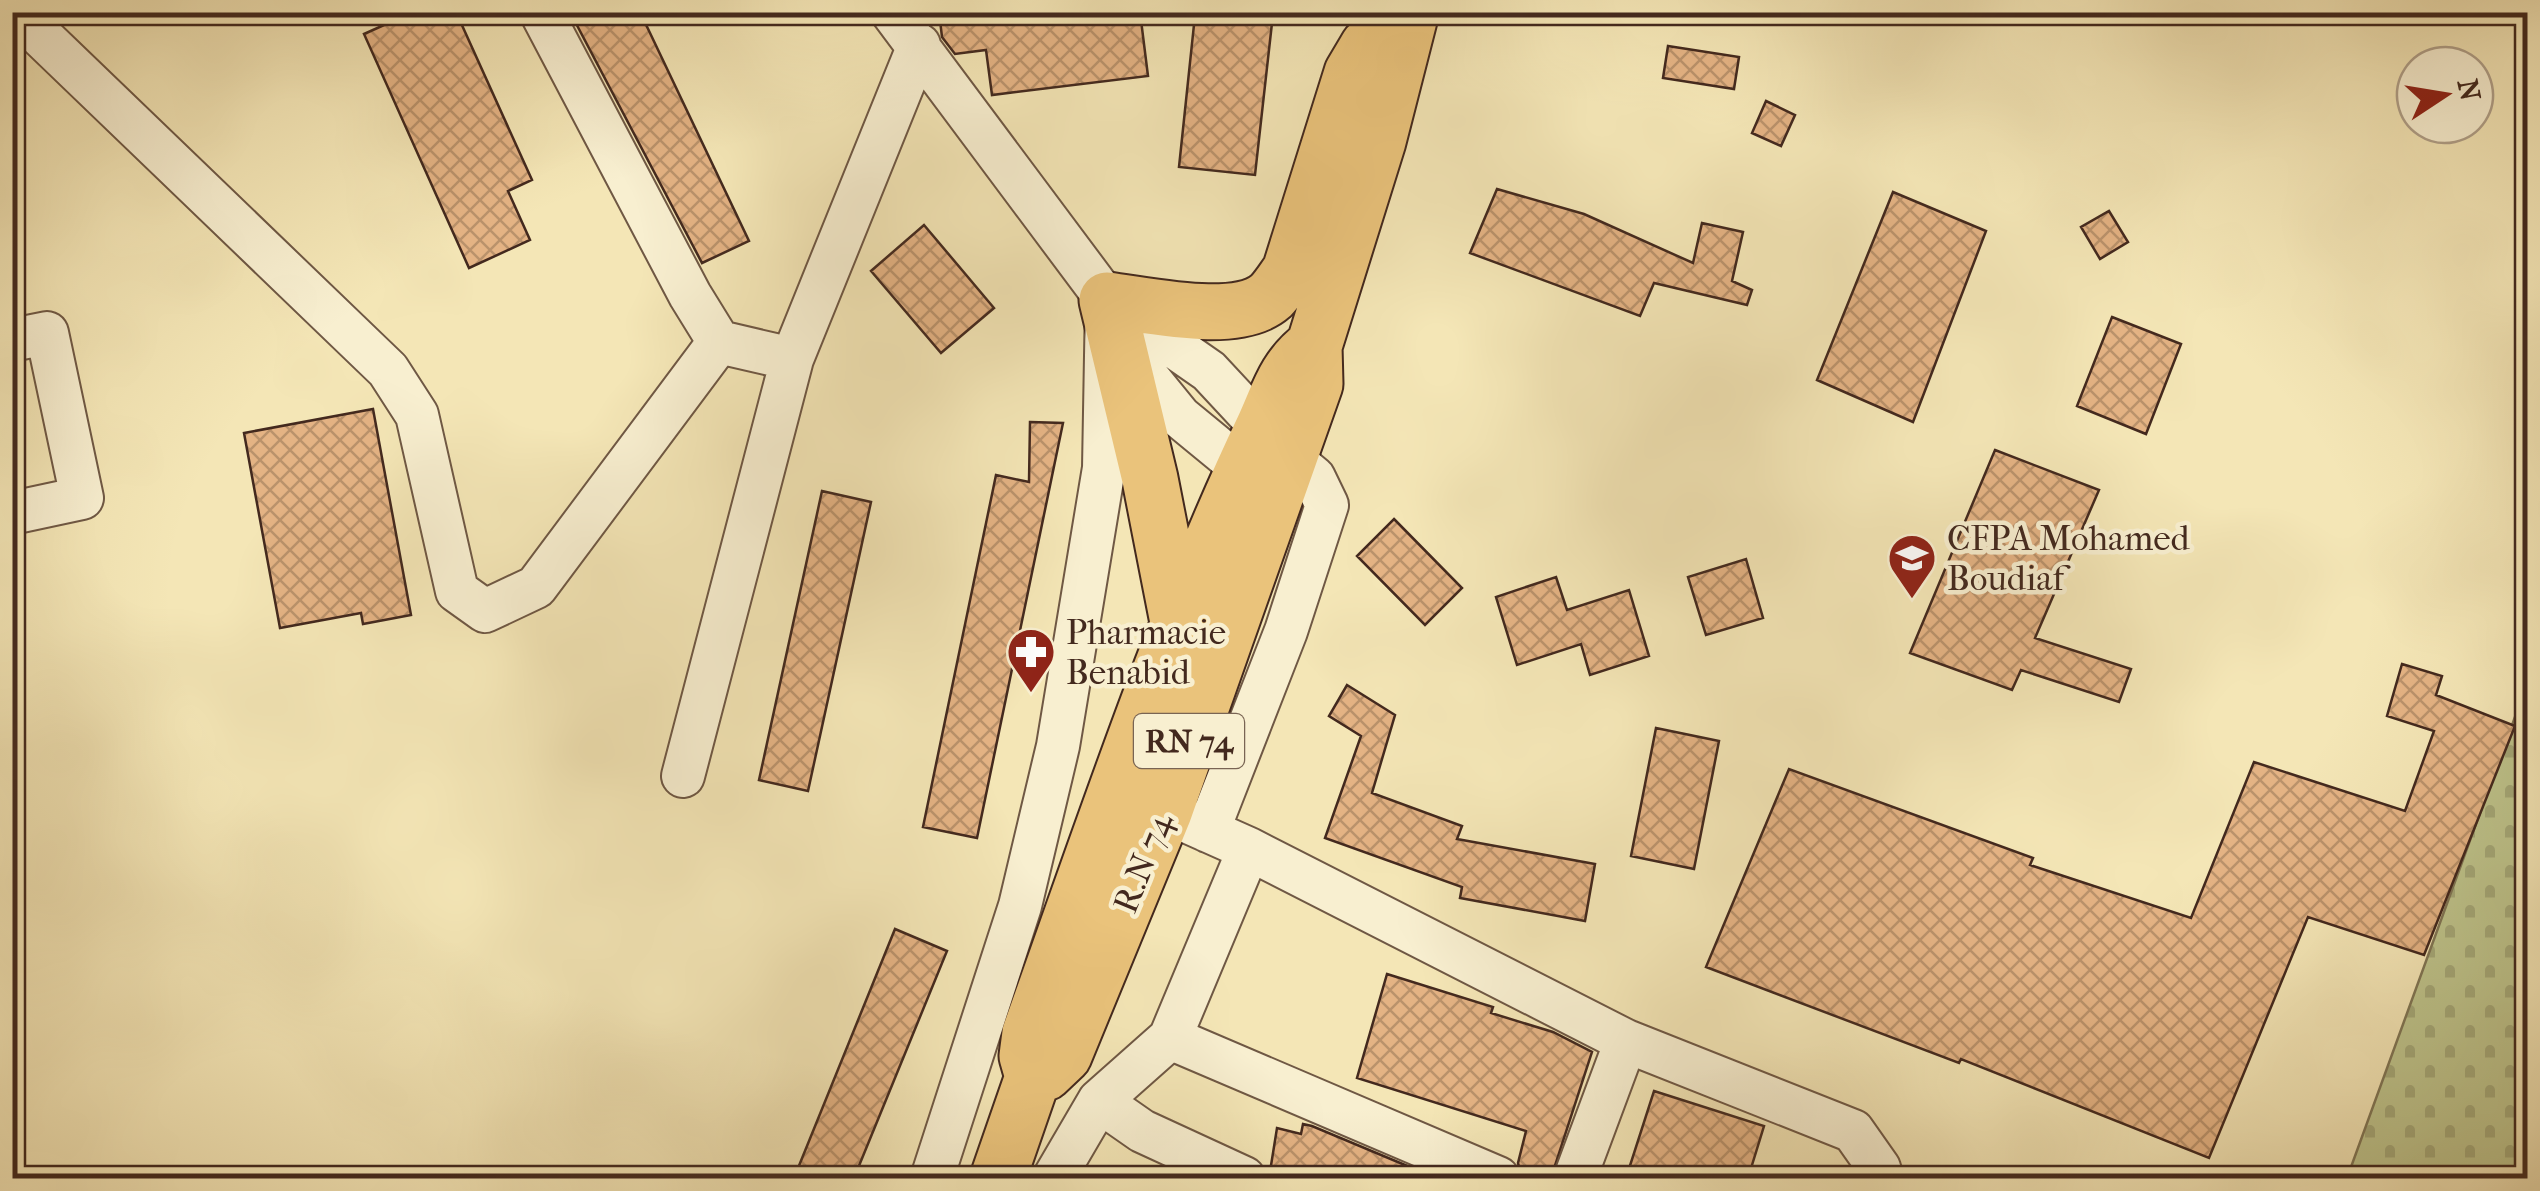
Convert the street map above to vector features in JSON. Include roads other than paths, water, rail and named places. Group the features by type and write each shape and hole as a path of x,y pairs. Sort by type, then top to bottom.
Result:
{"main road":[{"path":"1178,622 1150,479 1107,300 1214,312 1243,309 1269,298 1290,271 1352,72 1368,46 1411,13"},
{"name":"R.N 74","path":"998,1178 1028,1091 1026,1056 1030,1034 1178,622 1315,384 1314,346 1378,141 1411,13"},
{"name":"R.N 74","path":"1028,1091 1064,1055 1186,821 1268,462"}],"street":[{"path":"16,12 388,370 417,415 457,591 484,611 536,587 720,342"},
{"path":"541,12 690,295 720,342 792,359"},
{"path":"892,12 1107,300 1209,371 1268,462"},
{"path":"682,776 792,359 919,45"},
{"path":"932,1178 1020,906 1058,746 1104,468 1107,300"},
{"path":"12,340 48,333 82,498 12,514"},
{"path":"1186,821 1249,848 1626,1041 1852,1131 1882,1178"},
{"path":"1054,1178 1099,1101 1170,1038 1249,848"},
{"path":"1170,1038 1498,1178"},
{"path":"1575,1178 1626,1041"},
{"path":"964,1078 1028,1091"},
{"path":"1099,1101 1142,1131 1244,1178"}],"place":[{"name":"CFPA Mohamed Boudiaf","path":"1912,600"},
{"name":"Pharmacie Benabid","path":"1031,694"}]}
